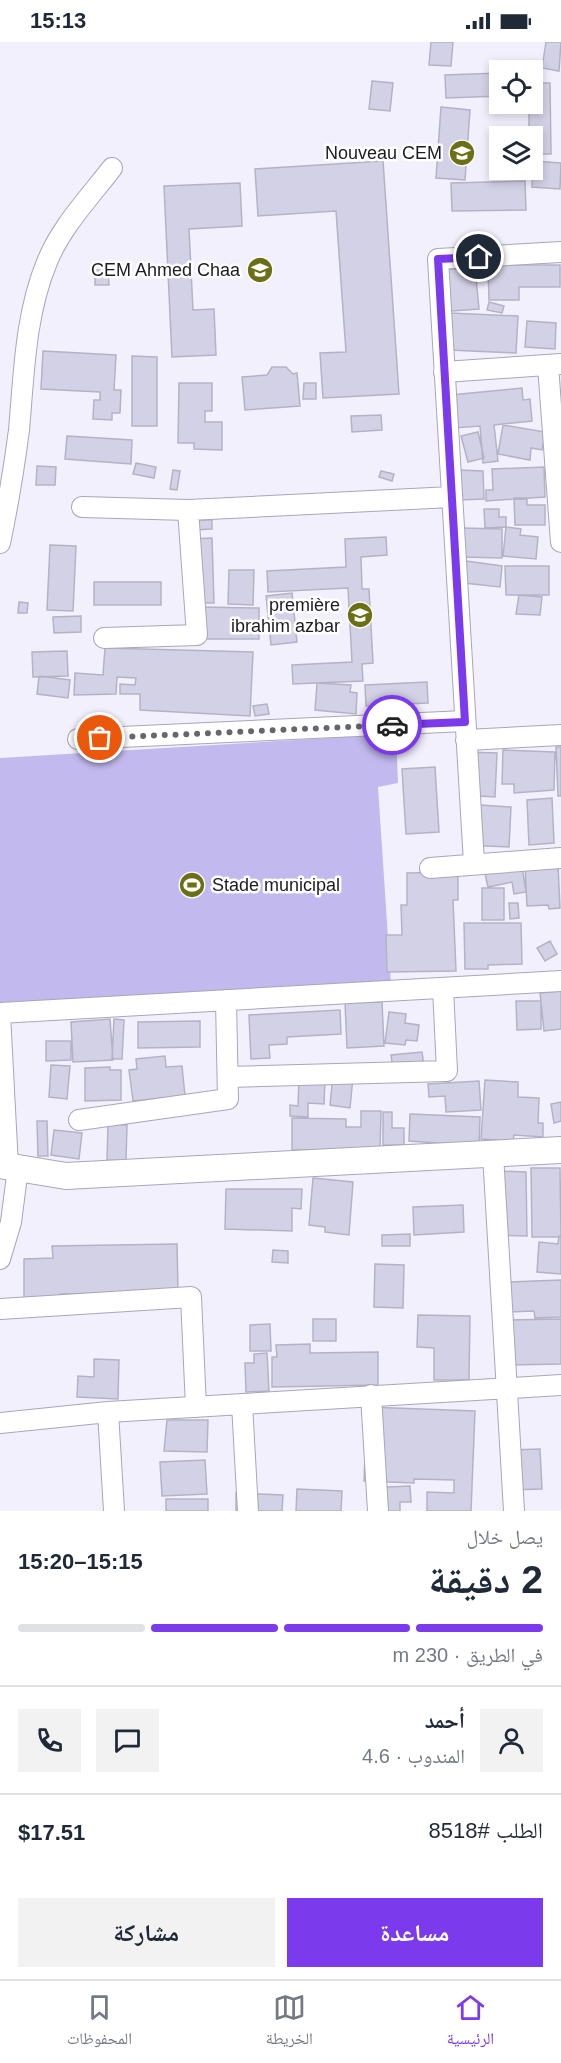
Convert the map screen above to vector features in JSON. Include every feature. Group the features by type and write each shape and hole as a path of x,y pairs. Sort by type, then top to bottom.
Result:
{"main road":[{"path":"8,1166 66,1176 561,1150"}],"street":[{"path":"0,543 9,504 23,363 46,263 64,230 112,168"},
{"path":"474,863 438,259 561,252"},
{"path":"444,372 554,364 561,542"},
{"path":"82,507 188,510 452,497"},
{"path":"104,638 197,635 188,510"},
{"path":"78,739 466,731 561,735"},
{"path":"430,868 561,858"},
{"path":"0,1260 11,1222 0,1013 561,981"},
{"path":"228,1077 447,1071 443,988"},
{"path":"79,1120 228,1099 226,1000"},
{"path":"493,1154 514,1511"},
{"path":"0,1308 191,1297 196,1407"},
{"path":"0,1424 108,1412 561,1385"},
{"path":"371,1395 378,1511"},
{"path":"242,1404 248,1511"},
{"path":"108,1412 114,1511"}],"shaded area":[{"name":"Stade municipal","path":"396,734 398,783 378,787 391,983 0,1007 0,758"}],"building":[{"path":"431,42 453,42 451,66 429,65"},
{"path":"546,42 561,42 559,71 543,68"},
{"path":"489,73 489,96 446,98 445,75"},
{"path":"372,81 393,83 390,111 369,109"},
{"path":"543,83 550,83 551,154 543,154 543,126 529,126 529,114 543,114"},
{"path":"441,107 470,110 465,180 436,178"},
{"path":"383,161 399,394 323,398 320,353 346,352 336,211 258,216 255,169"},
{"path":"543,162 561,163 560,189 532,187 532,180 543,180"},
{"path":"525,181 526,210 452,211 451,183"},
{"path":"240,183 242,226 189,229 193,310 214,309 216,355 172,357 164,186"},
{"path":"488,265 560,265 560,287 519,287 519,300 489,300"},
{"path":"475,267 479,309 438,312 434,271"},
{"path":"95,270 108,270 109,285 95,285"},
{"path":"489,302 504,306 502,313 487,310"},
{"path":"450,313 518,316 516,353 449,350"},
{"path":"527,321 556,323 555,349 525,347"},
{"path":"43,351 116,355 114,390 121,390 120,413 112,413 112,420 93,419 94,400 100,400 100,392 41,389"},
{"path":"132,356 157,357 157,426 132,426"},
{"path":"272,367 286,367 293,374 297,373 300,406 245,410 242,377 267,375"},
{"path":"179,383 212,383 212,411 205,411 205,422 222,422 222,450 194,449 194,443 178,443"},
{"path":"304,383 316,383 316,399 303,399"},
{"path":"522,388 523,400 530,399 532,421 494,425 498,461 483,463 480,426 454,428 451,395"},
{"path":"381,415 382,430 352,432 351,416"},
{"path":"503,425 545,432 542,450 531,448 530,460 498,454"},
{"path":"478,432 484,458 468,462 461,436"},
{"path":"67,436 132,440 131,464 65,459"},
{"path":"136,463 156,467 154,478 133,474"},
{"path":"37,466 56,467 55,485 36,485"},
{"path":"544,467 545,497 486,501 486,490 493,490 492,469"},
{"path":"173,470 180,471 177,490 170,489"},
{"path":"459,470 483,471 484,499 460,500"},
{"path":"381,471 394,474 392,481 379,477"},
{"path":"514,498 527,498 527,505 545,505 545,525 515,525"},
{"path":"484,509 499,509 499,517 506,517 506,527 485,528"},
{"path":"193,520 212,520 212,529 193,530"},
{"path":"506,527 521,529 520,535 538,537 536,559 503,556"},
{"path":"461,528 502,529 502,558 461,557"},
{"path":"386,537 387,555 361,557 362,589 369,589 373,663 362,664 363,681 293,684 292,665 352,662 348,588 268,592 267,571 346,567 345,539"},
{"path":"212,538 214,603 190,603 189,539"},
{"path":"50,545 76,546 73,611 47,610"},
{"path":"466,561 502,566 500,587 464,583"},
{"path":"505,566 549,566 549,595 506,595"},
{"path":"229,570 254,570 253,605 228,604"},
{"path":"94,582 161,582 161,605 94,605"},
{"path":"292,593 297,642 271,645 266,596"},
{"path":"519,595 542,597 540,615 516,614"},
{"path":"19,602 28,603 27,613 18,613"},
{"path":"199,607 259,608 259,639 198,639"},
{"path":"81,616 81,632 54,633 53,617"},
{"path":"105,648 253,652 250,716 140,710 140,694 120,694 120,684 135,685 136,678 117,677 116,694 74,695 75,673 103,675"},
{"path":"67,651 68,676 33,677 32,652"},
{"path":"39,676 70,680 68,698 37,694"},
{"path":"427,682 428,703 366,706 365,685"},
{"path":"317,683 351,685 350,692 357,693 356,714 315,710"},
{"path":"267,704 269,714 255,716 253,706"},
{"path":"556,747 561,747 561,796 558,796"},
{"path":"503,750 555,752 554,790 514,793 514,784 502,784"},
{"path":"466,752 497,753 495,797 464,795"},
{"path":"435,767 439,832 406,834 402,769"},
{"path":"552,798 554,843 529,845 527,800"},
{"path":"466,804 511,807 509,847 464,845"},
{"path":"558,865 560,908 549,909 548,905 527,906 525,867"},
{"path":"522,867 526,892 514,894 512,882 488,887 485,874"},
{"path":"458,872 458,900 453,900 456,971 387,972 386,935 402,935 401,905 407,905 407,873"},
{"path":"482,888 504,888 504,920 482,920"},
{"path":"509,903 518,903 519,918 510,919"},
{"path":"464,923 521,923 522,964 488,965 488,969 465,969"},
{"path":"550,941 557,954 545,961 537,948"},
{"path":"561,991 561,1029 544,1031 540,993"},
{"path":"516,1001 541,1001 541,1029 517,1030"},
{"path":"382,1002 384,1046 347,1048 345,1003"},
{"path":"340,1010 341,1034 287,1037 287,1044 269,1045 270,1058 251,1059 249,1015"},
{"path":"389,1012 406,1014 405,1023 419,1025 417,1041 406,1040 405,1045 385,1043"},
{"path":"110,1019 113,1060 73,1062 71,1022"},
{"path":"114,1019 124,1020 122,1059 112,1059"},
{"path":"200,1021 200,1047 138,1048 138,1022"},
{"path":"46,1041 71,1041 71,1060 46,1061"},
{"path":"422,1052 424,1066 393,1069 391,1055"},
{"path":"165,1056 166,1067 182,1066 185,1096 133,1101 129,1070 137,1069 136,1059"},
{"path":"51,1065 70,1066 67,1099 49,1097"},
{"path":"110,1067 110,1070 121,1070 121,1100 85,1101 85,1068"},
{"path":"333,1075 353,1077 350,1108 330,1105"},
{"path":"299,1078 325,1079 324,1104 308,1103 308,1117 290,1116 290,1105 298,1106"},
{"path":"485,1080 518,1082 518,1097 539,1098 538,1123 543,1123 543,1137 514,1135 513,1141 481,1139"},
{"path":"479,1081 481,1110 446,1112 445,1096 429,1097 428,1084"},
{"path":"561,1102 561,1121 554,1123 551,1104"},
{"path":"361,1111 381,1111 380,1150 292,1150 292,1118 346,1119 346,1127 361,1127"},
{"path":"383,1112 392,1112 392,1128 404,1128 404,1145 383,1145"},
{"path":"410,1114 480,1117 479,1146 409,1141"},
{"path":"37,1121 47,1121 48,1156 38,1156"},
{"path":"108,1124 127,1125 126,1161 107,1160"},
{"path":"54,1130 82,1133 79,1159 51,1155"},
{"path":"531,1168 560,1168 561,1237 532,1237"},
{"path":"498,1171 526,1172 527,1236 496,1235"},
{"path":"313,1178 353,1182 349,1235 325,1232 325,1227 309,1225"},
{"path":"226,1189 302,1189 301,1209 292,1208 292,1231 225,1229"},
{"path":"463,1205 464,1232 414,1235 413,1207"},
{"path":"410,1234 410,1246 382,1246 382,1235"},
{"path":"559,1236 561,1236 561,1274 537,1272 539,1242 558,1244"},
{"path":"177,1244 178,1292 60,1294 61,1299 24,1300 24,1259 53,1258 52,1246"},
{"path":"273,1250 288,1251 288,1263 272,1262"},
{"path":"375,1264 404,1265 403,1308 374,1307"},
{"path":"561,1280 561,1317 535,1318 534,1311 510,1312 509,1282"},
{"path":"418,1315 470,1316 469,1380 434,1380 434,1348 417,1347"},
{"path":"313,1319 336,1319 336,1341 313,1341"},
{"path":"561,1319 561,1364 502,1365 501,1320"},
{"path":"270,1324 271,1351 250,1351 250,1325"},
{"path":"310,1344 310,1353 378,1352 378,1385 272,1387 272,1357 277,1357 276,1345"},
{"path":"267,1353 269,1391 246,1392 245,1363 254,1363 254,1354"},
{"path":"94,1359 119,1360 118,1399 77,1397 78,1376 94,1377"},
{"path":"367,1407 475,1411 471,1511 427,1511 427,1492 454,1493 454,1480 414,1479 414,1483 364,1481"},
{"path":"167,1420 208,1420 207,1452 164,1451"},
{"path":"540,1449 542,1489 508,1490 507,1450"},
{"path":"205,1460 207,1494 162,1496 160,1462"},
{"path":"410,1486 411,1502 400,1502 400,1511 368,1511 367,1488"},
{"path":"297,1489 342,1491 341,1511 296,1511"},
{"path":"236,1493 283,1495 282,1511 236,1511"},
{"path":"166,1499 208,1499 208,1511 166,1511"}],"way so far":[{"path":"100,738 392,725"}],"place":[{"name":"Nouveau CEM","path":"462,153"},
{"name":"CEM Ahmed Chaa","path":"260,270"},
{"name":"première ibrahim azbar","path":"360,615"},
{"name":"Stade municipal","path":"192,885"}],"route":[{"path":"392,725 465,722 438,259 479,257"}]}
